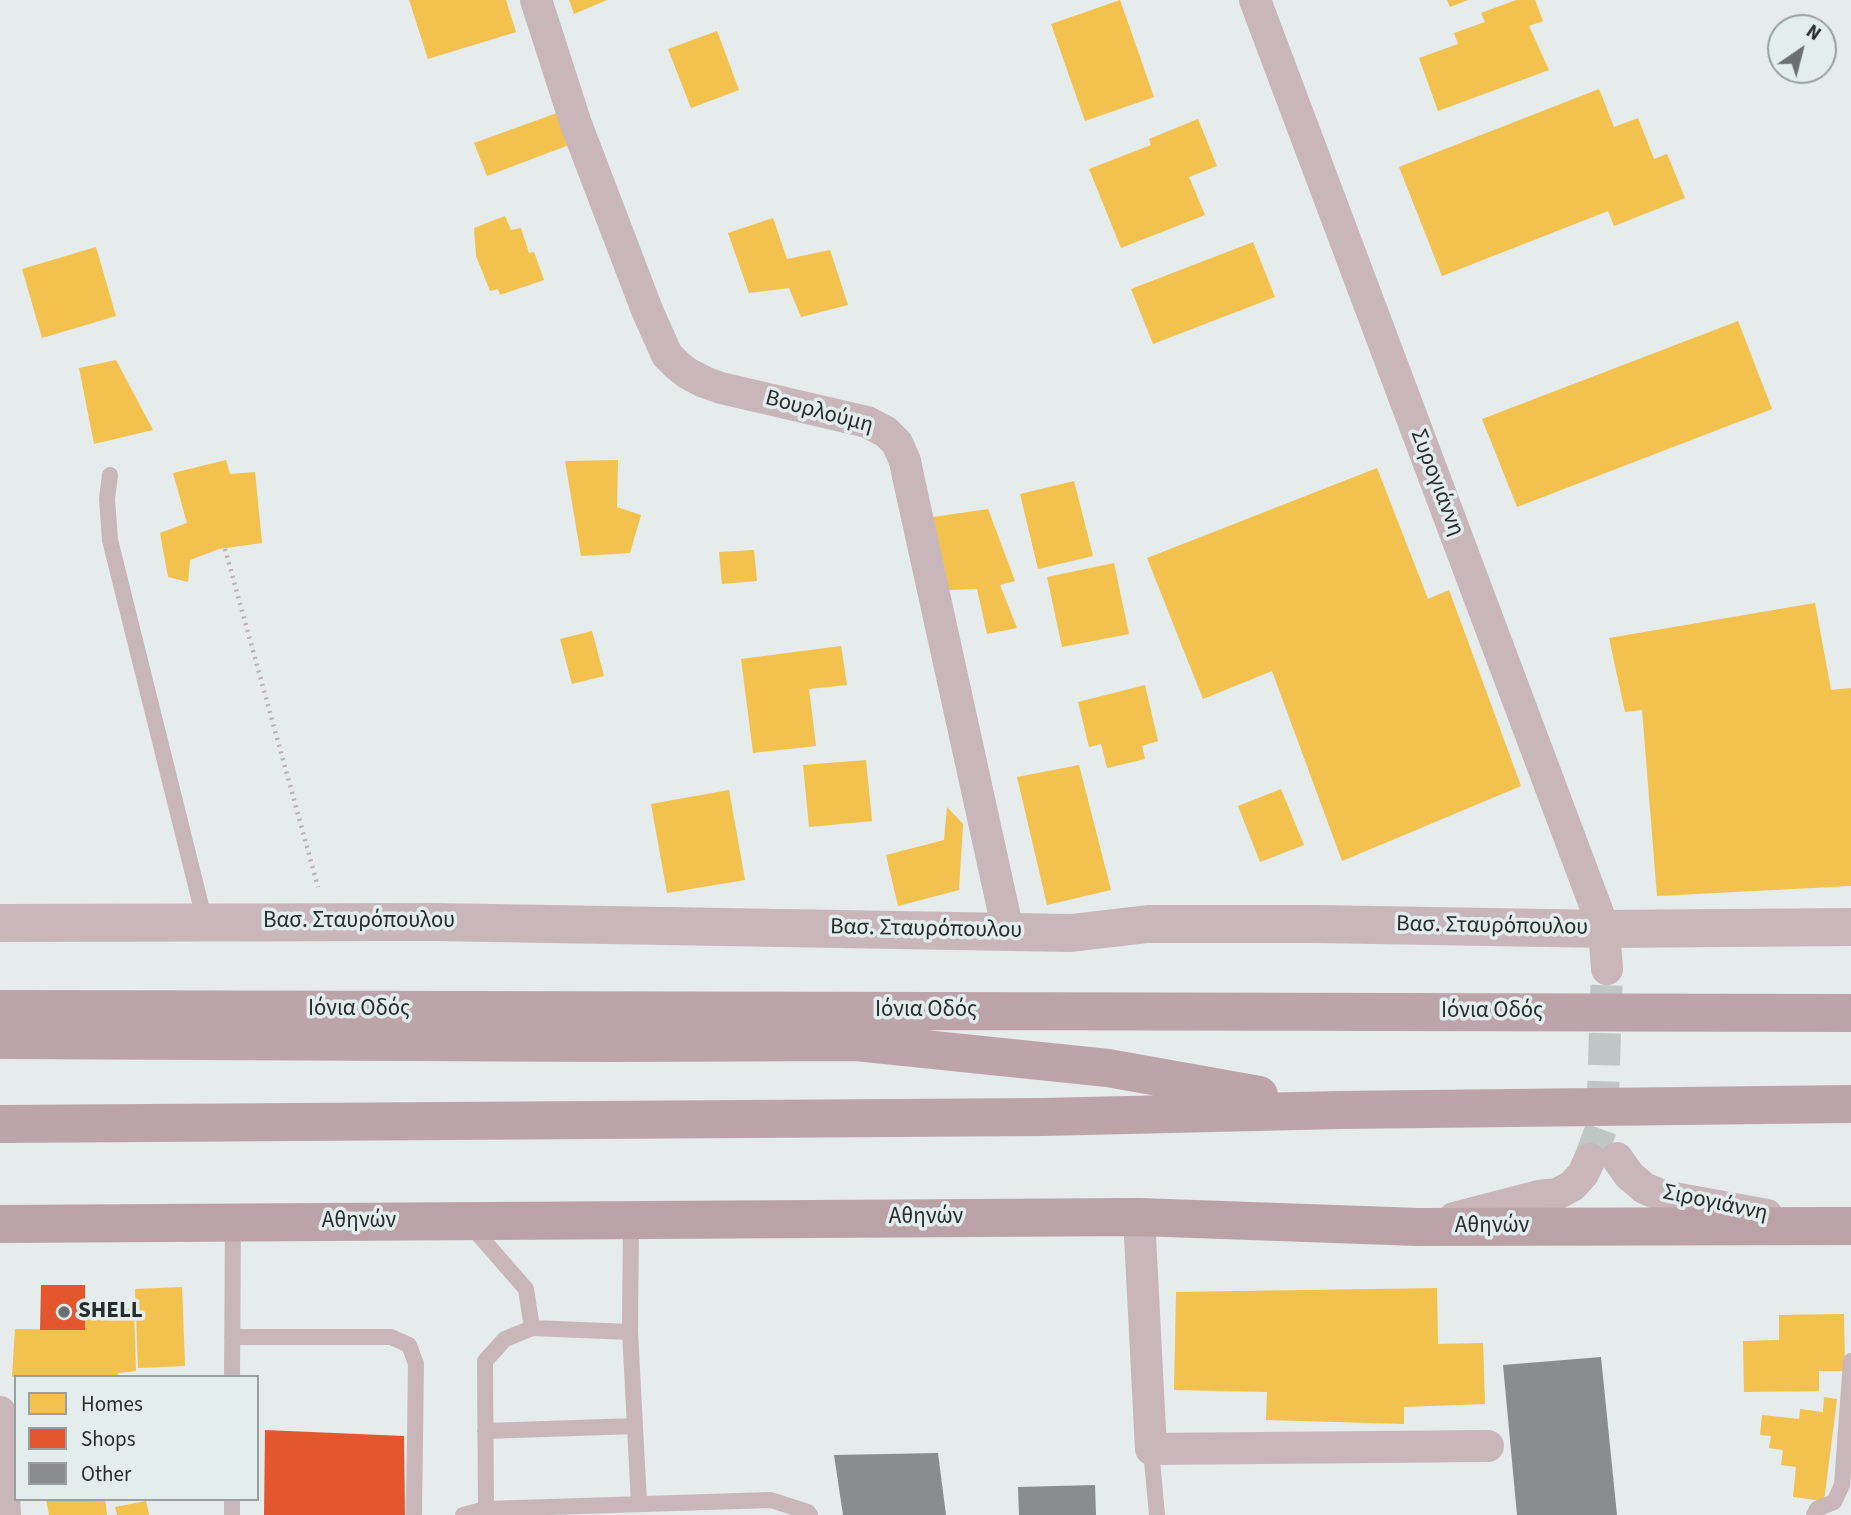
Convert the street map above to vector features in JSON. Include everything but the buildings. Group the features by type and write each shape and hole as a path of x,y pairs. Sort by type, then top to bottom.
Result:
{"highway":[{"name":"Ιόνια Οδός","path":"0,1009 1851,1013"},
{"name":"Ιόνια Οδός","path":"0,1040 611,1044 856,1042 1108,1068 1340,1110"},
{"name":"Ιόνια Οδός","path":"0,1124 1043,1117 1340,1110 1851,1104"}],"main road":[{"name":"Αθηνών","path":"0,1224 1139,1217 1418,1227 1839,1227"}],"street":[{"name":"Βουρλούμη","path":"536,0 576,124 647,310 667,355 687,373 704,382 867,422 886,432 897,443 905,461 1008,931"},
{"name":"Συρογιάννη","path":"1255,0 1604,929 1607,969"},
{"name":"Βασ. Σταυρόπουλου","path":"0,923 327,922 1071,933 1148,924 1604,929 1851,926"},
{"name":"Σιρογιάννη","path":"1418,1227 1539,1196 1557,1194 1572,1186 1603,1158 1644,1188 1663,1196 1839,1227"},
{"path":"1139,1217 1151,1449 1488,1446"},
{"path":"0,1412 5,1515"}],"lane":[{"path":"110,475 107,486 107,518 113,553 205,922"},
{"path":"631,1219 630,1332 639,1503"},
{"path":"467,1221 526,1289 532,1328"},
{"path":"232,1375 233,1223"},
{"path":"485,1509 485,1361 505,1339 532,1328 630,1332"},
{"path":"232,1337 391,1337 409,1345 416,1364 414,1515"},
{"path":"1814,1515 1817,1509 1834,1502 1842,1485 1851,1361"},
{"path":"485,1431 635,1426"},
{"path":"1151,1449 1157,1515"},
{"path":"463,1515 485,1509 771,1500 810,1515"}],"path":[{"path":"225,549 327,922"}],"tunnel":[{"path":"1590,1159 1602,1126 1607,969"}],"place":[{"name":"SHELL","path":"64,1312"}]}
